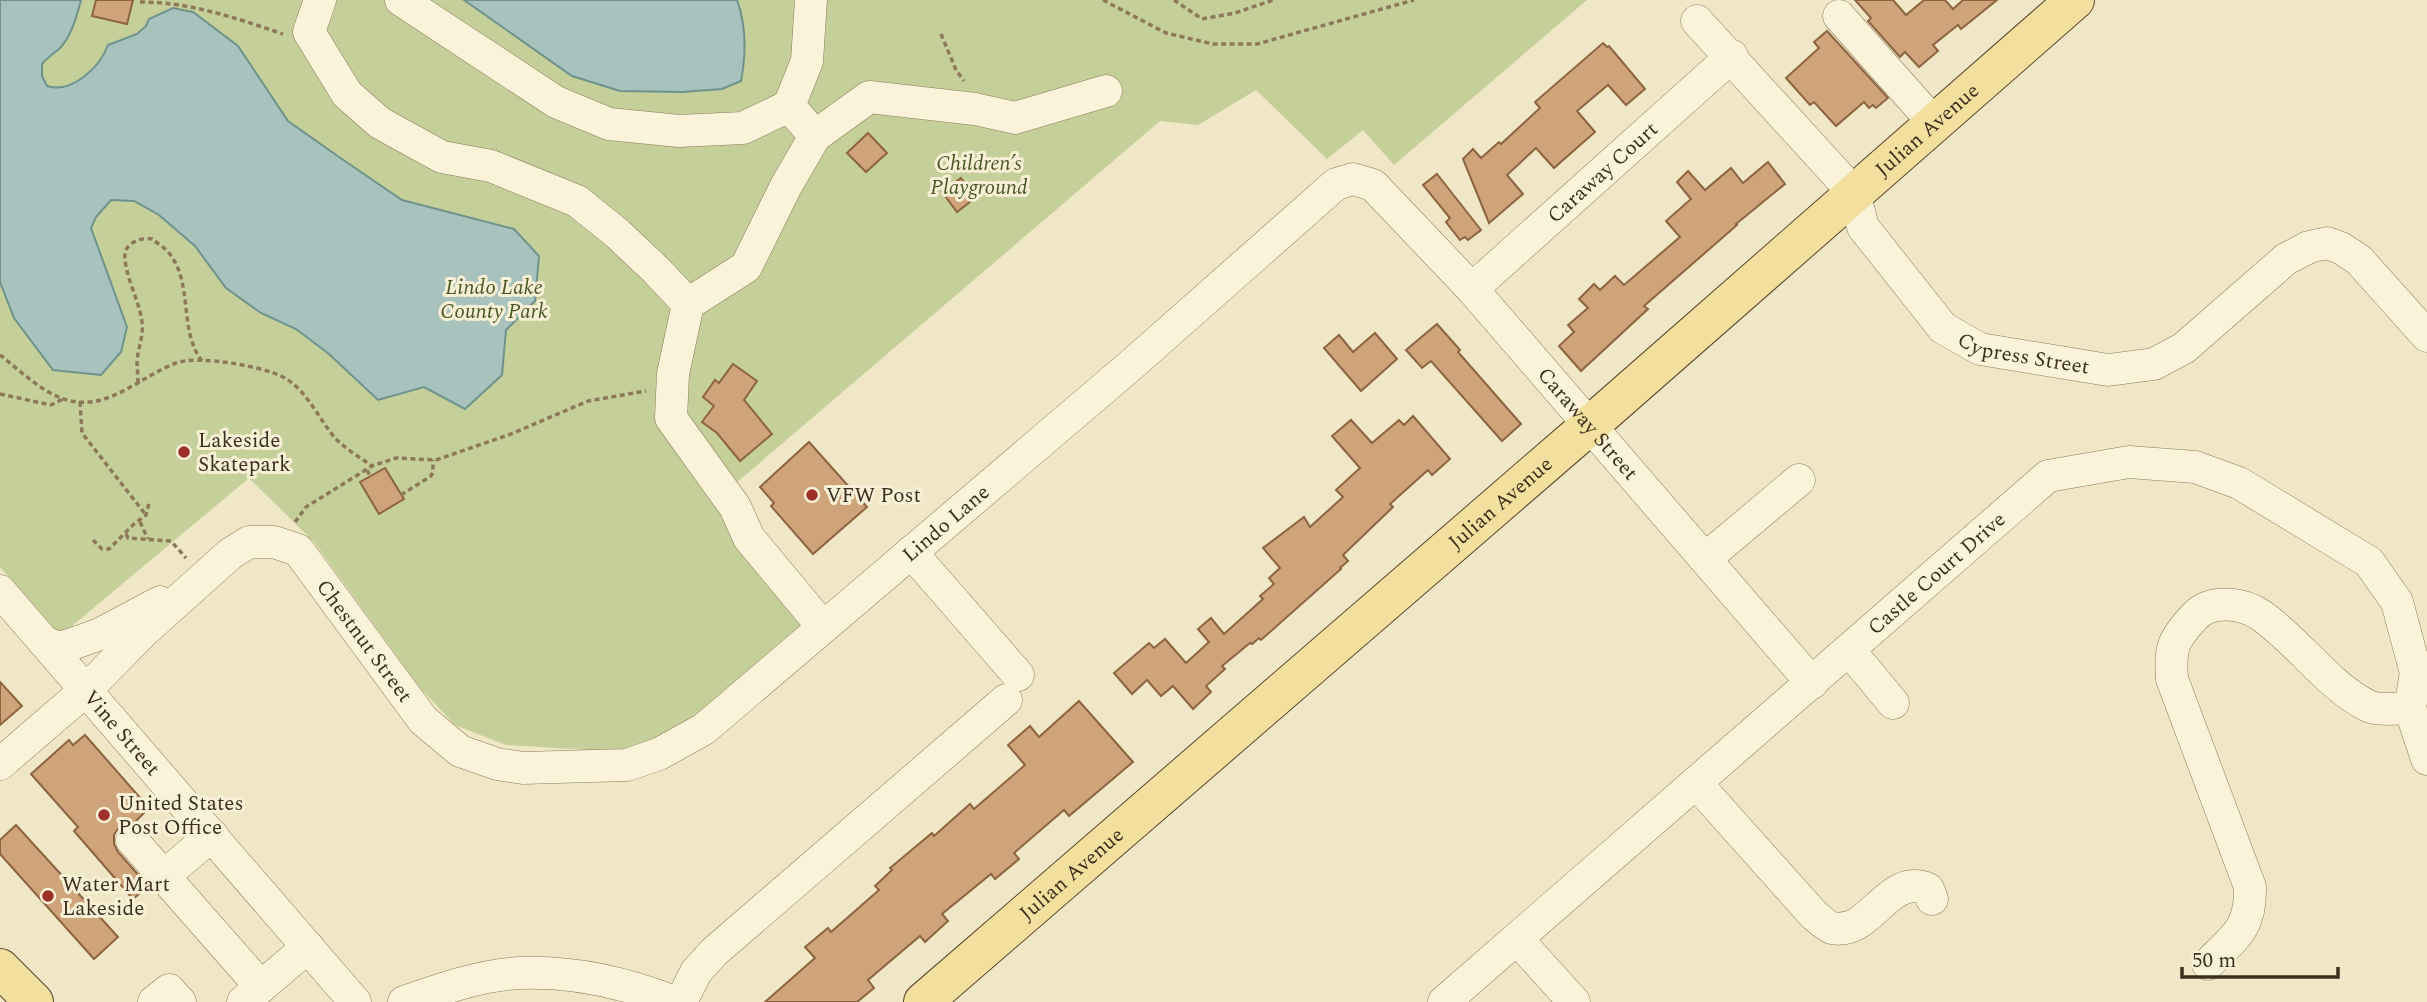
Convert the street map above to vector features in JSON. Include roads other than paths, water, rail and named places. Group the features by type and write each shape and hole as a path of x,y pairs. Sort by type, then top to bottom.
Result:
{"main road":[{"name":"Julian Avenue","path":"923,1002 1589,426 2075,0"},
{"path":"0,968 34,1002"}],"street":[{"path":"320,0 309,32 347,94 380,123 442,157 491,166 577,201 618,233 688,304"},
{"path":"401,0 556,103 609,124 679,131 743,128 789,106 807,61 811,0"},
{"path":"1839,16 1934,123"},
{"name":"Cypress Street","path":"1697,21 1732,56 1854,193 1863,227 1943,328 1980,349 2108,370 2154,364 2183,348 2286,259 2309,247 2327,243 2360,260 2427,335"},
{"name":"Caraway Court","path":"1472,289 1732,56"},
{"path":"823,627 749,538 735,507 671,418 673,374 688,304 746,267 786,186 815,136 869,97 975,109 1015,118 1106,91"},
{"path":"789,106 815,136"},
{"name":"Caraway Street","path":"1353,179 1373,185 1472,289 1812,682"},
{"name":"Lindo Lane","path":"497,764 523,768 627,765 659,754 704,729 1130,366 1336,184 1353,179"},
{"name":"Castle Court Drive","path":"1444,1002 2048,476 2129,463 2195,467 2239,483 2370,562 2397,602 2416,673 2410,708"},
{"path":"1705,559 1799,480"},
{"name":"Chestnut Street","path":"204,578 230,554 248,542 279,543 298,550 423,720 460,751 497,764"},
{"path":"681,1002 696,972 714,952 1012,687 911,552"},
{"path":"44,642 59,648 100,634 204,578"},
{"path":"4,753 86,690 143,632 204,578"},
{"name":"Vine Street","path":"0,591 355,1002"},
{"path":"2208,964 2237,935 2248,919 2251,907 2250,887 2172,679 2171,656 2174,642 2196,614 2218,605 2237,604 2261,615 2351,696 2372,708 2410,708 2427,759"},
{"path":"1849,650 1894,703"},
{"path":"1696,783 1814,915 1830,928 1852,927 1902,887 1915,884 1928,889 1933,899"},
{"path":"164,876 212,835"},
{"path":"132,840 164,876 252,995 308,947"},
{"path":"1517,939 1574,1002"},
{"path":"404,1002 449,986 518,973 568,974 634,989 674,1002"},
{"path":"154,1002 169,990 180,1002"}],"water":[{"path":"0,0 81,0 67,39 42,64 42,76 47,86 56,87 66,86 84,77 99,62 108,45 137,34 149,19 173,8 193,12 238,46 288,121 402,200 514,229 539,256 535,301 506,330 502,375 465,409 424,387 378,400 329,354 296,329 261,313 226,288 195,246 159,215 134,201 111,200 96,217 91,228 127,327 121,352 101,375 53,370 14,318 0,282"},
{"path":"464,0 737,0 744,40 741,81 722,89 682,92 620,91 572,76"}],"place":[{"name":"Lakeside Skatepark","path":"184,452"},
{"name":"VFW Post","path":"812,495"},
{"name":"United States Post Office","path":"104,815"},
{"name":"Water Mart Lakeside","path":"48,896"}],"park label":[{"name":"Children’s Playground","path":"979,175"},
{"name":"Lindo Lake County Park","path":"494,299"}]}
